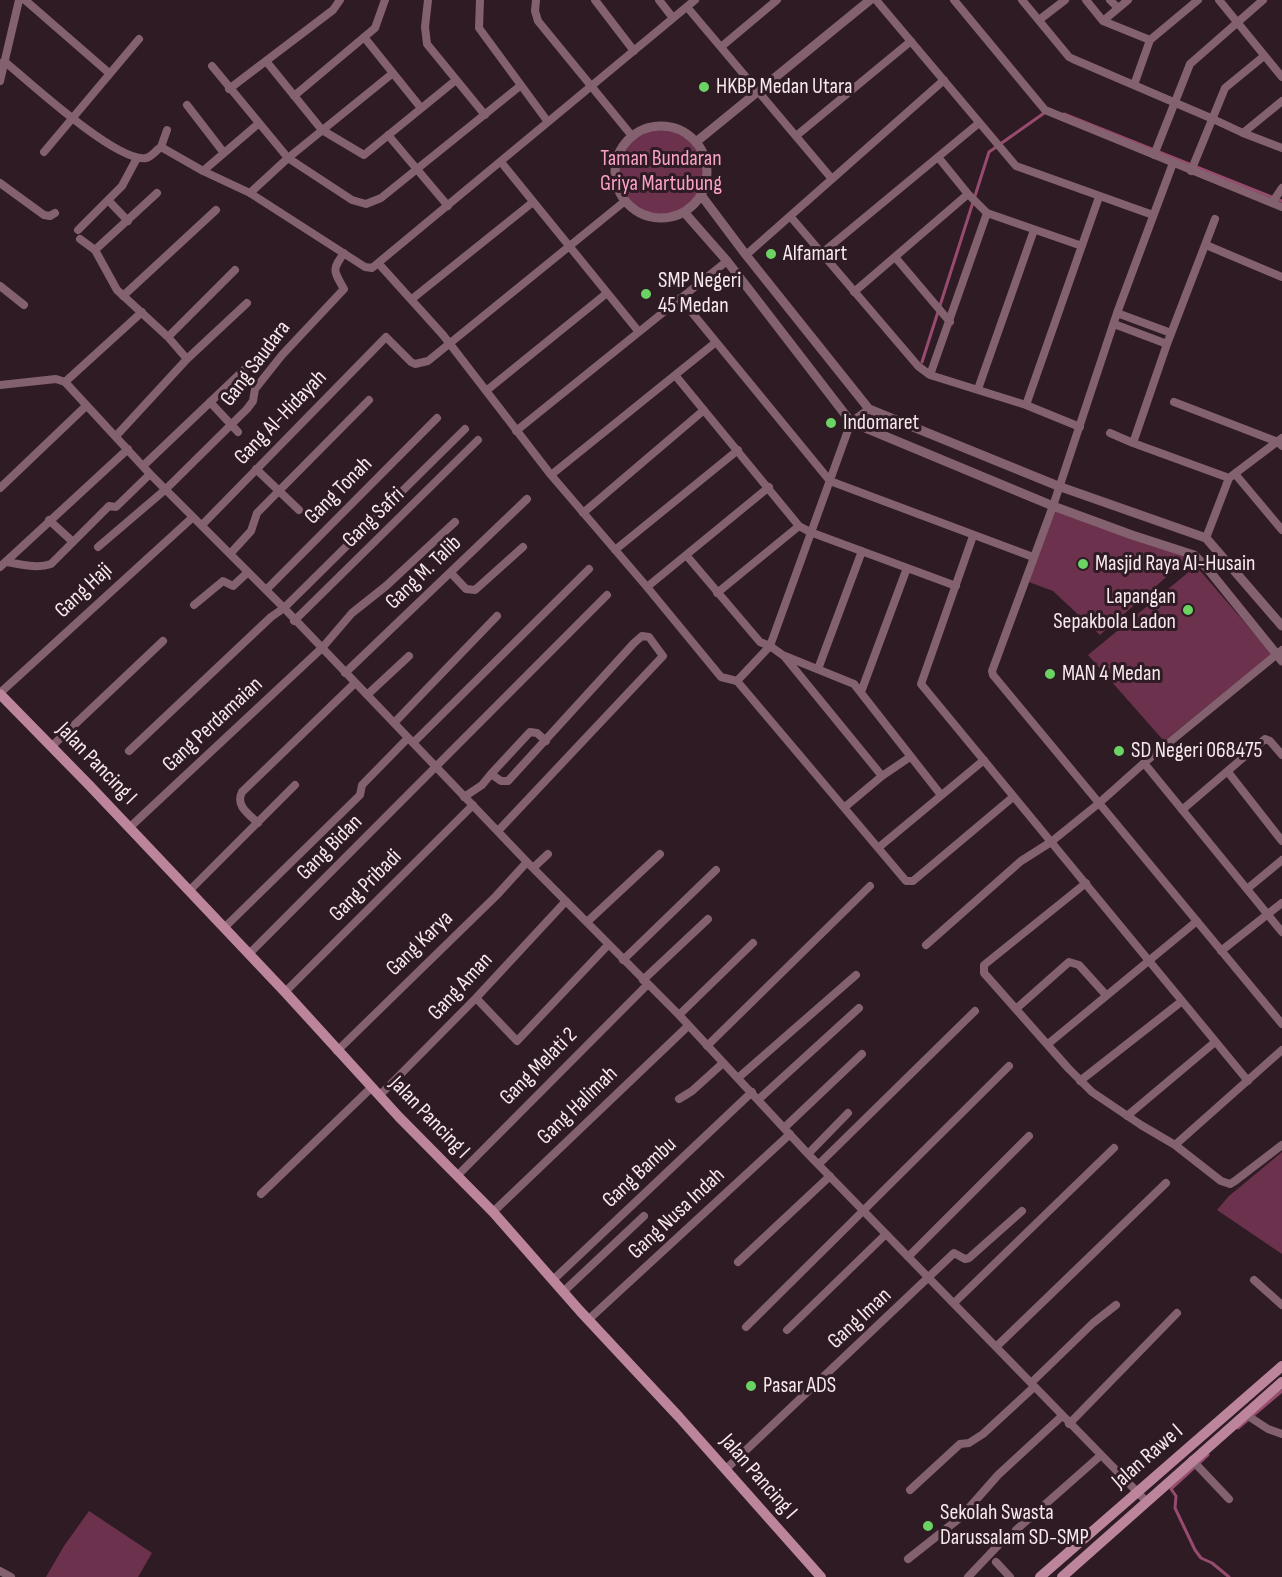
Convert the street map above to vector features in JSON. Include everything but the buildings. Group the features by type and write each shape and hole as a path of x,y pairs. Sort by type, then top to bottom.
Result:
{"main road":[{"name":"Jalan Pancing I","path":"0,694 224,927 337,1051 493,1212 821,1577"},
{"name":"Jalan Rawe I","path":"1040,1577 1282,1366"},
{"name":"Jalan Rawe I","path":"1062,1577 1195,1463 1282,1382"}],"street":[{"path":"0,81 19,0"},
{"path":"25,0 109,73"},
{"path":"229,89 333,10 340,0"},
{"path":"294,96 375,27 385,0"},
{"path":"428,0 425,27 427,44 485,115"},
{"path":"480,0 479,27 548,123"},
{"path":"536,0 535,11 538,21 632,136"},
{"path":"595,0 634,51"},
{"path":"659,0 673,18"},
{"path":"161,147 203,171 250,193 367,268 374,268 695,0"},
{"path":"721,47 777,0"},
{"path":"696,142 870,0"},
{"path":"876,0 1016,166 1153,215"},
{"path":"954,0 1048,112 1155,152 1173,163 1192,167 1276,197 1282,207"},
{"path":"1022,0 1069,57 1282,148"},
{"path":"1039,20 1065,0"},
{"path":"1086,0 1102,21 1150,40"},
{"path":"1110,0 1118,8"},
{"path":"1102,21 1128,0"},
{"path":"1134,85 1150,40 1198,0"},
{"path":"1219,0 1282,77"},
{"path":"1155,152 1190,64 1263,0"},
{"path":"687,7 832,179"},
{"path":"364,37 421,108"},
{"path":"44,152 139,39"},
{"path":"796,136 911,41"},
{"path":"1192,167 1225,88 1264,56"},
{"path":"4,61 72,120 137,158 149,157 161,147 167,130"},
{"path":"266,62 322,130 364,155 456,80"},
{"path":"212,66 288,158 352,200 366,204 381,198 520,86"},
{"path":"250,193 288,158 393,73"},
{"path":"746,255 944,80"},
{"path":"1243,133 1282,101"},
{"path":"187,105 224,153"},
{"path":"822,253 979,123"},
{"path":"203,171 258,124"},
{"path":"665,126 682,131 696,142 705,158 707,177 701,195 684,212 668,218 652,218 637,212 625,201 616,185 615,167 620,150 632,136 648,128 665,126"},
{"path":"388,135 448,206"},
{"path":"938,157 987,213 1082,246"},
{"path":"78,230 122,186 137,158"},
{"path":"501,162 639,332"},
{"path":"1173,163 1117,313 1053,506 992,671 1098,804 1282,1024"},
{"path":"0,183 44,215 55,213"},
{"path":"95,250 157,193"},
{"path":"701,195 869,409 1058,486 1206,538 1282,626"},
{"path":"1026,405 1099,197"},
{"path":"854,292 894,257 972,198"},
{"path":"108,200 128,221"},
{"path":"448,344 625,201"},
{"path":"412,299 533,202"},
{"path":"123,296 216,210"},
{"path":"684,212 727,261 851,422 1053,506 1194,555 1280,655 1144,763 1051,842 1022,861 926,945"},
{"path":"930,375 987,213"},
{"path":"790,216 918,366 930,375 1026,405 1080,427"},
{"path":"1133,443 1171,333 1215,219"},
{"path":"978,389 1034,230"},
{"path":"80,239 95,250 113,285 168,337 187,359"},
{"path":"1206,245 1282,277"},
{"name":"Gang Saudara","path":"98,547 235,429 253,401 255,389 282,355 344,289 334,268 344,253"},
{"path":"894,257 950,322"},
{"path":"516,431 727,261"},
{"path":"379,264 412,299 551,475 721,677 737,681 906,881 913,881 1013,797"},
{"path":"168,337 235,270"},
{"path":"0,286 24,305"},
{"path":"486,391 607,293"},
{"path":"681,298 830,481 1033,557"},
{"path":"116,436 187,359 247,303"},
{"path":"65,382 142,312"},
{"path":"1117,313 1171,333"},
{"path":"1114,324 1167,344"},
{"name":"Gang Al-Hidayah","path":"202,525 386,337 406,359 415,364 428,361 448,344"},
{"path":"551,475 716,342"},
{"path":"143,466 266,349"},
{"path":"675,375 799,526 956,586"},
{"path":"0,385 56,379 65,382 150,474 284,608 464,797 679,1015 808,1154 1147,1502"},
{"path":"230,554 251,531 257,513 369,400"},
{"path":"210,402 235,429"},
{"path":"1174,402 1281,442"},
{"path":"0,488 86,406"},
{"path":"737,681 770,645 851,422 869,409"},
{"path":"583,513 704,410"},
{"name":"Gang Tonah","path":"266,590 437,417"},
{"path":"129,751 271,617 284,608 465,429"},
{"path":"1110,433 1232,476 1282,531"},
{"name":"Gang Safri","path":"294,621 478,440"},
{"path":"1206,538 1232,476 1281,442"},
{"path":"3,564 128,449"},
{"path":"615,550 738,450"},
{"path":"256,469 298,510"},
{"path":"3,564 44,566 51,564 110,506 116,507 150,474"},
{"path":"647,587 769,487"},
{"name":"Gang M. Talib","path":"345,673 527,499"},
{"name":"Gang Haji","path":"0,694 193,517"},
{"path":"49,520 73,542"},
{"name":"Gang Perdamaian","path":"129,828 322,648 352,613 386,586 455,522"},
{"path":"717,593 799,526"},
{"path":"973,536 921,684 1248,1081"},
{"path":"451,573 466,589 475,590 523,546"},
{"path":"818,669 862,551"},
{"path":"686,555 760,642 770,645 784,656 882,776"},
{"path":"861,692 906,568"},
{"path":"224,927 360,795 362,785 589,569"},
{"path":"194,605 223,581 233,586 248,572"},
{"name":"Gang Bidan","path":"249,954 607,595"},
{"path":"394,723 497,616"},
{"path":"491,774 501,781 508,781 642,636 649,638 663,656 498,831"},
{"path":"52,746 163,641"},
{"path":"367,695 409,656"},
{"path":"784,656 850,681 941,795"},
{"path":"258,823 240,805 239,797 242,792 355,683"},
{"path":"464,797 482,784 530,732 537,733 546,741"},
{"path":"1182,810 1265,739 1270,741 1282,755"},
{"path":"845,807 882,776 910,757"},
{"path":"878,848 984,760"},
{"path":"1144,763 1282,932"},
{"path":"1228,772 1282,841"},
{"path":"189,891 295,785"},
{"name":"Gang Pribadi","path":"285,992 472,805"},
{"name":"Gang Karya","path":"337,1051 496,896 530,865 548,854"},
{"path":"586,922 660,854"},
{"path":"1247,889 1282,860"},
{"path":"623,960 717,870"},
{"path":"1086,883 984,965 984,973 1092,1092 1126,1116 1175,1144 1221,1181 1230,1184 1282,1145"},
{"path":"707,1046 870,886"},
{"name":"Gang Aman","path":"261,1194 477,998 566,901"},
{"path":"1221,951 1282,903"},
{"name":"Gang Melati 2","path":"457,1176 708,919"},
{"path":"1048,1044 1197,921"},
{"path":"679,1015 753,943"},
{"path":"477,998 517,1041 608,945"},
{"path":"1017,1008 1069,962 1079,965 1106,995"},
{"path":"738,1078 856,975"},
{"path":"1080,1081 1182,1001"},
{"path":"759,1099 859,1008"},
{"path":"819,1164 975,1011"},
{"name":"Gang Halimah","path":"493,1212 688,1026"},
{"path":"1126,1116 1215,1042"},
{"path":"1175,1144 1282,1050"},
{"name":"Gang Nusa Indah","path":"588,1320 787,1131 862,1054"},
{"path":"679,1099 697,1087 723,1063"},
{"path":"746,1327 1009,1066"},
{"name":"Gang Bambu","path":"553,1280 752,1092"},
{"path":"808,1154 848,1113"},
{"path":"908,1257 1029,1136"},
{"path":"954,1304 1114,1148"},
{"path":"738,1262 830,1176"},
{"path":"996,1347 1166,1183"},
{"name":"Gang Iman","path":"725,1470 954,1253 965,1259 969,1258 1022,1210"},
{"path":"563,1292 644,1216"},
{"path":"787,1330 886,1234"},
{"path":"1254,1280 1282,1305"},
{"path":"910,1490 960,1444 969,1443 983,1434 1093,1323 1116,1305"},
{"path":"1069,1424 1177,1313"},
{"path":"1245,1414 1268,1430 1282,1434"},
{"path":"908,1559 961,1517 998,1475 1062,1416"},
{"path":"1016,1530 1100,1456"},
{"path":"1195,1463 1228,1499"},
{"path":"968,1577 1007,1536"},
{"path":"996,1562 1010,1577"},
{"path":"0,1571 11,1577"}],"green space":[{"name":"Taman Bundaran Griya Martubung","path":"661,126 678,130 693,140 703,155 707,172 703,189 693,204 678,214 661,218 644,214 629,204 619,189 615,172 619,155 629,140 644,130"},
{"path":"1055,509 1188,558 1100,635 1053,591 1026,581"},
{"name":"Lapangan Sepakbola Ladon","path":"1196,566 1272,654 1164,741 1088,655"},
{"path":"1282,1152 1282,1254 1217,1210 1229,1196"},
{"path":"89,1511 152,1553 138,1577 46,1577 64,1546"}],"waterway":[{"path":"922,362 989,152 1047,111"},
{"path":"1064,114 1282,201"},
{"path":"1238,1428 1282,1391"},
{"path":"1208,1455 1171,1489 1176,1496 1175,1508 1195,1550 1201,1558 1212,1563 1229,1577"}],"place":[{"name":"HKBP Medan Utara","path":"704,87"},
{"name":"Alfamart","path":"771,254"},
{"name":"SMP Negeri 45 Medan","path":"646,294"},
{"name":"Indomaret","path":"831,423"},
{"name":"Masjid Raya Al-Husain","path":"1083,564"},
{"name":"Lapangan Sepakbola Ladon","path":"1188,610"},
{"name":"MAN 4 Medan","path":"1050,674"},
{"name":"SD Negeri 068475","path":"1119,751"},
{"name":"Pasar ADS","path":"751,1386"},
{"name":"Sekolah Swasta Darussalam SD-SMP","path":"928,1526"}]}
